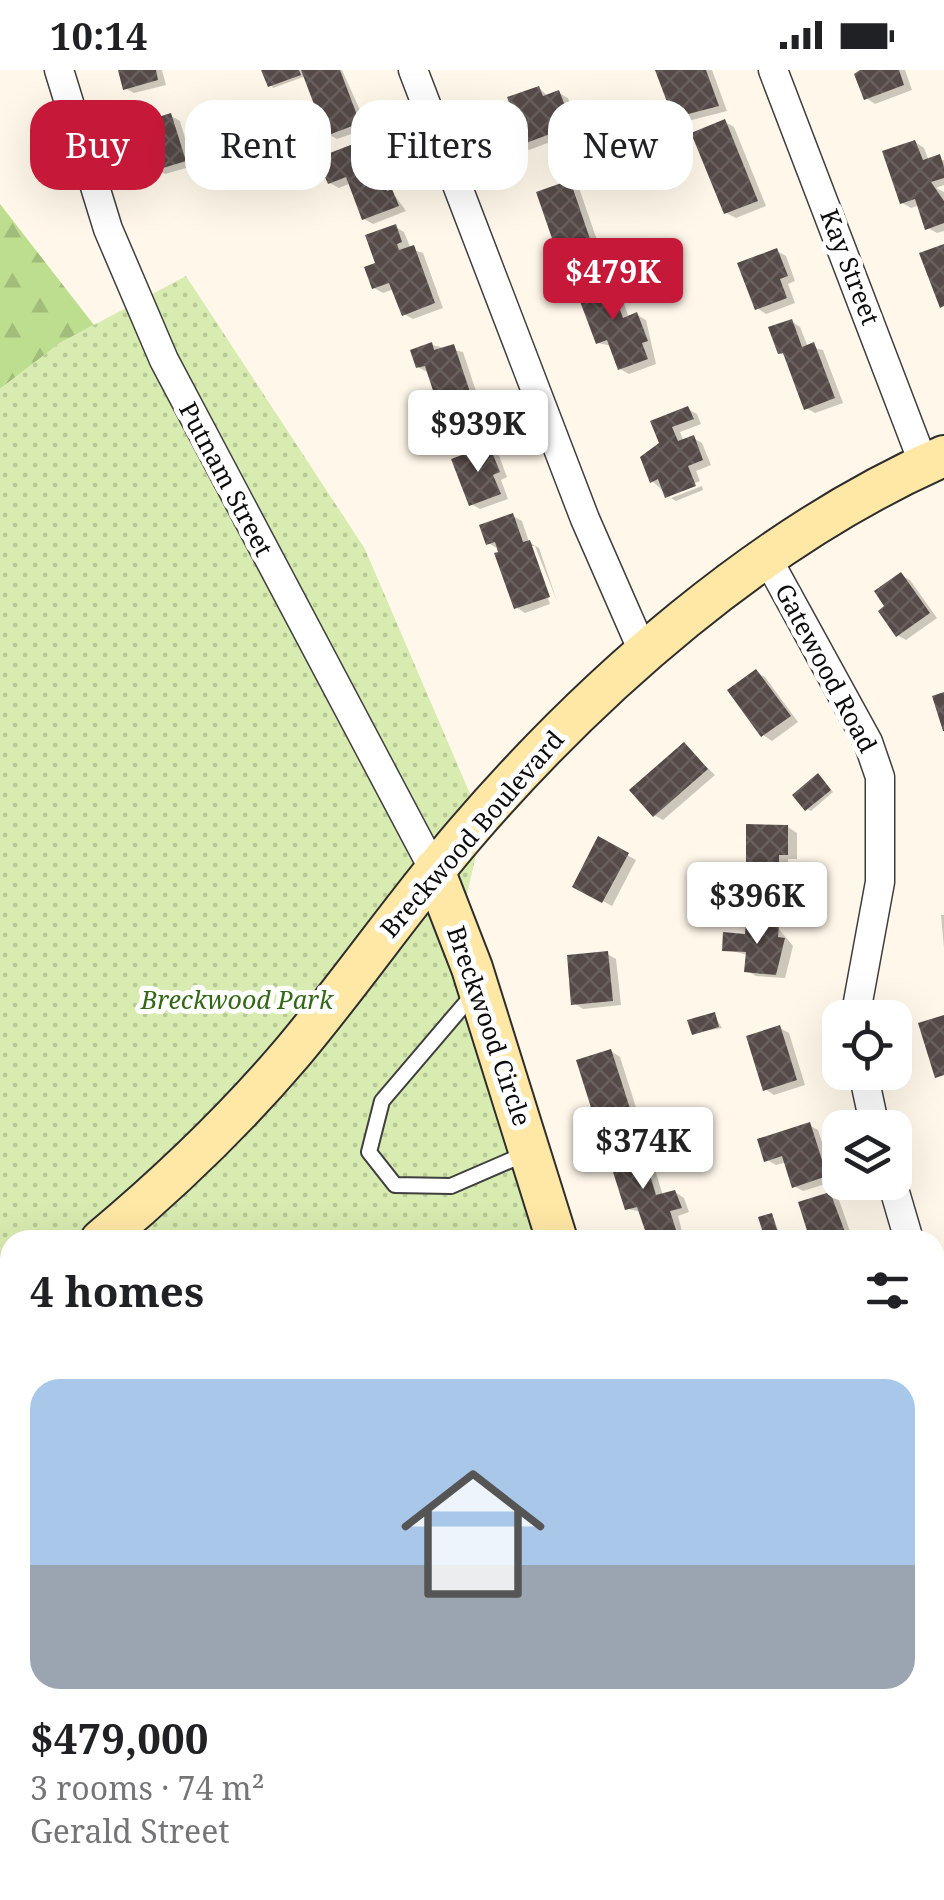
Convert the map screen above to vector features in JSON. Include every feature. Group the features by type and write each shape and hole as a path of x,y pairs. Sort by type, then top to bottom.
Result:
{"main road":[{"name":"Breckwood Boulevard","path":"112,1230 204,1148 270,1078 434,870 544,747 645,656 767,558 934,460"},
{"name":"Breckwood Circle","path":"434,870 479,988 554,1230"}],"street":[{"name":"Putnam Street","path":"59,70 108,229 164,360 434,870"},
{"path":"413,70 584,519 645,656"},
{"name":"Kay Street","path":"773,70 934,460"},
{"name":"Gatewood Road","path":"767,558 868,742 880,777 880,882 858,1000"},
{"path":"897,1200 906,1230"}],"lane":[{"path":"479,988 382,1101 369,1152 395,1185 451,1186 532,1151"}],"green space":[{"path":"0,204 94,325 60,343 0,389"},
{"name":"Breckwood Park","path":"186,276 365,549 483,824 461,921 553,1230 0,1230 0,389 60,343"}],"building":[{"path":"118,70 156,70 158,80 123,90"},
{"path":"261,70 299,70 301,75 268,87"},
{"path":"301,70 340,70 351,100 351,126 331,134 331,100 312,100"},
{"path":"655,70 706,70 719,106 693,113 693,100 666,100"},
{"path":"860,70 899,70 904,85 864,100 854,74"},
{"path":"539,86 543,96 559,90 563,100 548,100 548,135 528,142 528,100 507,97"},
{"path":"171,113 185,161 165,167 165,115"},
{"path":"725,119 758,201 724,214 693,132"},
{"path":"915,140 923,160 940,154 944,167 944,178 931,182 944,201 944,223 925,230 915,199 900,204 882,151"},
{"path":"351,145 351,190 392,190 399,206 362,220 346,177 331,183 331,153"},
{"path":"548,188 573,190 591,242 605,238 612,259 585,269 576,243 556,250 536,192"},
{"path":"396,224 402,242 397,244 399,250 414,245 435,303 402,316 389,283 372,289 364,267 375,263 365,235"},
{"path":"944,244 944,306 940,308 919,253"},
{"path":"777,248 788,276 780,279 787,298 755,310 737,263"},
{"path":"608,276 623,318 637,312 648,341 642,343 648,359 618,370 607,340 596,344 575,288"},
{"path":"792,319 802,347 814,342 835,398 804,410 783,353 778,354 768,327"},
{"path":"432,342 434,350 454,344 472,398 439,409 425,366 416,368 410,350"},
{"path":"688,406 694,419 672,427 678,441 694,435 703,460 688,466 696,486 665,498 658,479 650,483 640,457 659,443 650,421"},
{"path":"489,445 500,472 493,475 501,494 469,506 451,459"},
{"path":"513,513 523,542 530,540 550,597 514,609 494,553 498,552 495,542 486,545 479,525"},
{"path":"901,572 930,613 896,637 878,611 884,606 874,591"},
{"path":"756,669 791,716 761,737 727,690"},
{"path":"944,692 944,731 943,731 932,696"},
{"path":"684,742 708,769 653,817 629,790"},
{"path":"818,773 831,790 805,811 792,795"},
{"path":"746,824 788,825 788,855 779,855 779,874 746,874"},
{"path":"598,836 629,853 602,903 572,887"},
{"path":"746,923 779,925 778,937 785,938 776,975 744,972 746,952 722,951 723,932 745,934"},
{"path":"608,951 613,1001 571,1005 567,955"},
{"path":"715,1012 719,1027 692,1035 687,1020"},
{"path":"944,1015 944,1075 935,1078 918,1023"},
{"path":"780,1025 797,1080 763,1091 746,1036"},
{"path":"611,1049 633,1118 639,1116 644,1133 614,1142 605,1114 594,1117 576,1060"},
{"path":"810,1122 822,1160 822,1178 792,1188 782,1156 764,1162 757,1139"},
{"path":"641,1145 656,1195 675,1190 682,1208 670,1211 676,1230 645,1230 637,1207 625,1210 608,1156"},
{"path":"822,1194 822,1200 833,1200 844,1230 807,1230 798,1202"},
{"path":"772,1213 777,1230 762,1230 758,1217"}]}
